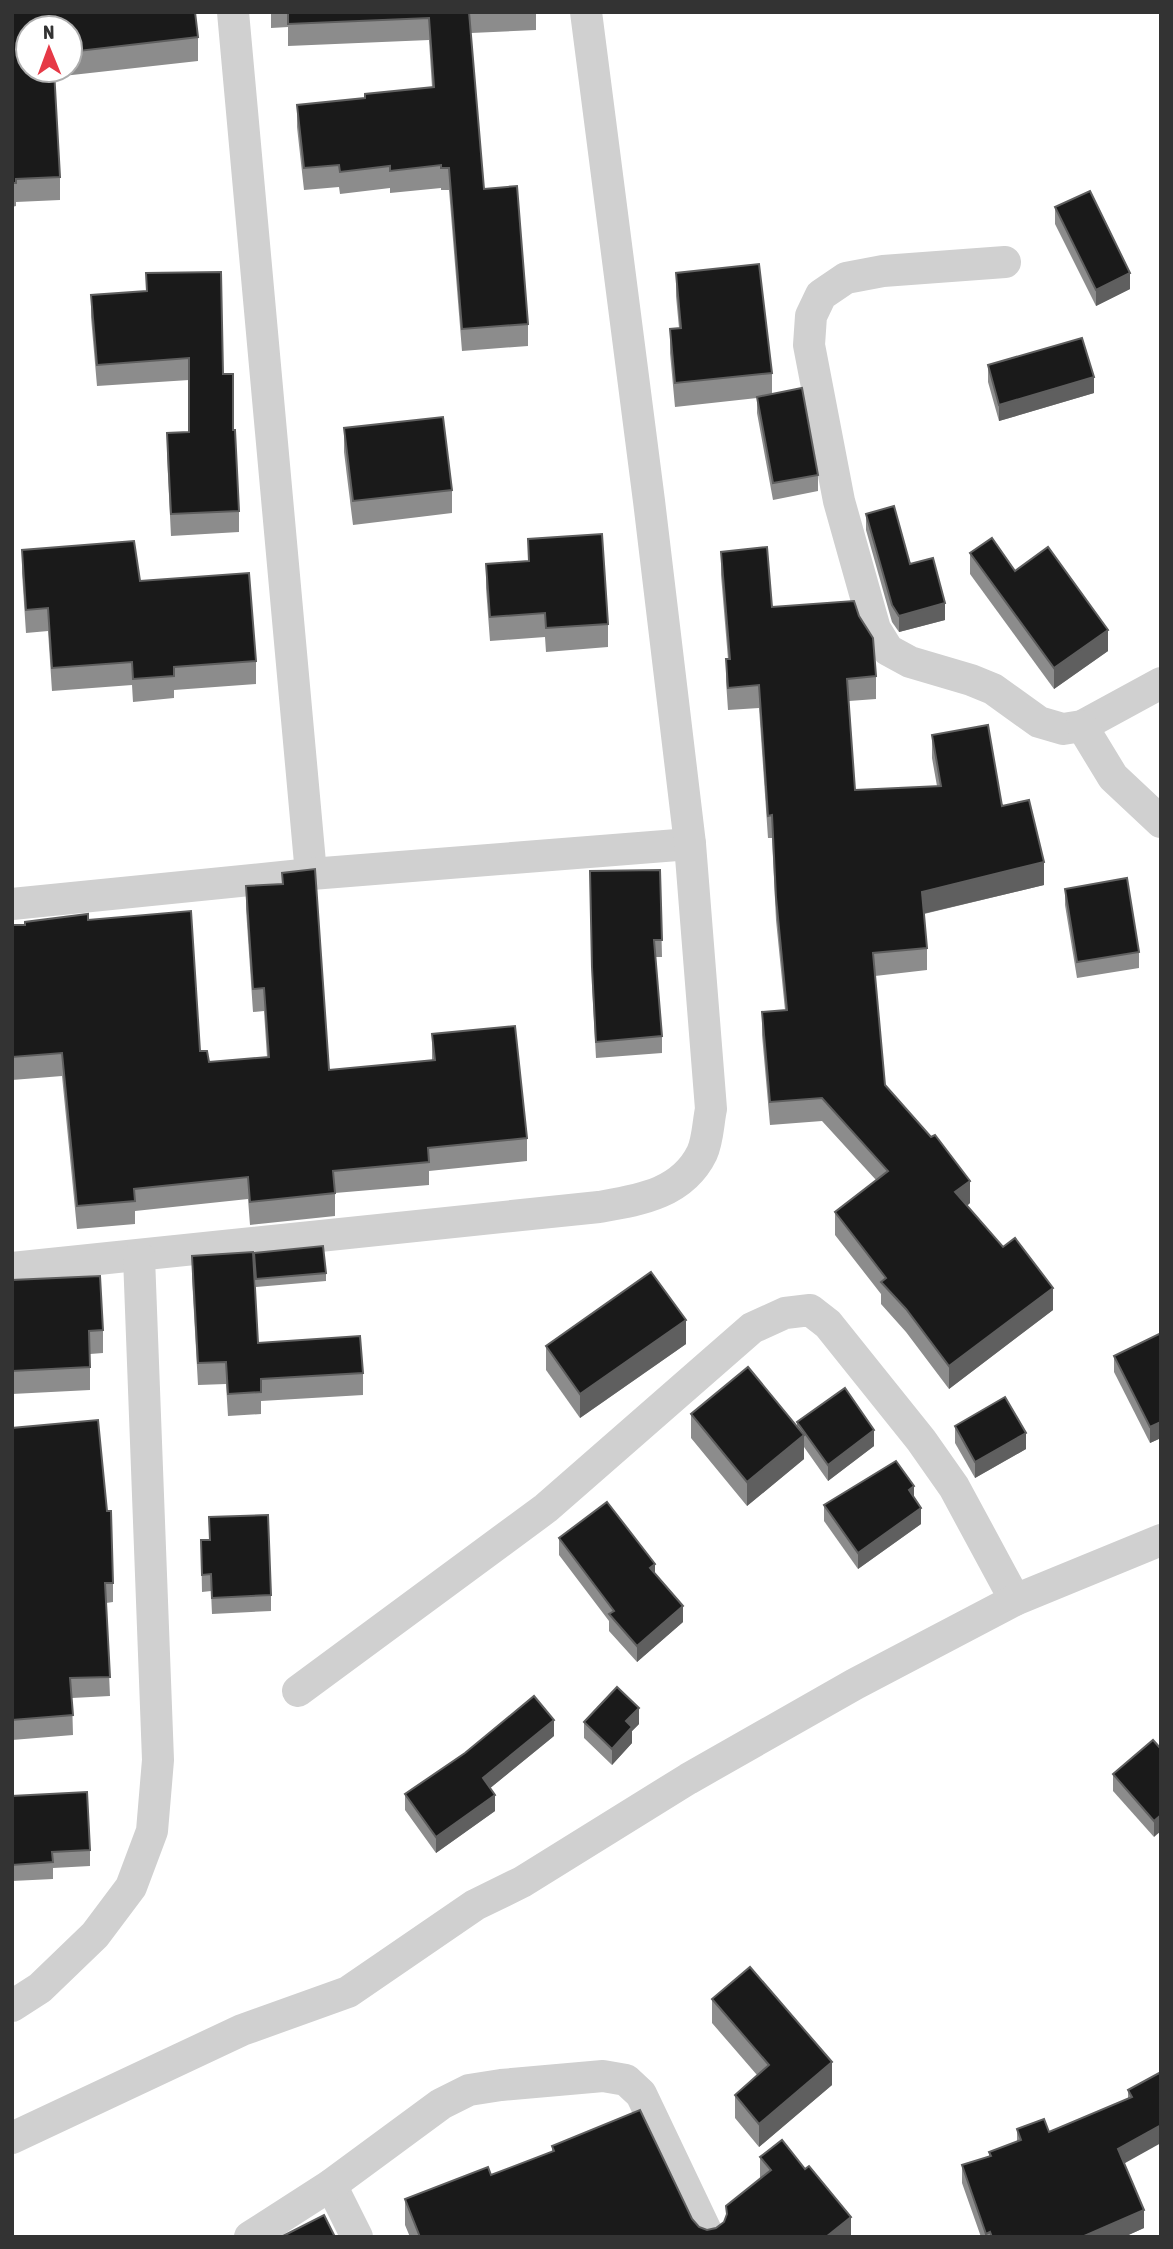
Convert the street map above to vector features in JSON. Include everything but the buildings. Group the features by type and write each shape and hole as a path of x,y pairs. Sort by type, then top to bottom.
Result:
{"street":[{"path":"233,12 311,874"},
{"path":"12,1268 599,1207 649,1198 681,1180 702,1152 711,1109 690,844 651,514 586,12"},
{"path":"1005,262 883,271 846,278 821,295 811,316 809,345 839,501 875,629 888,650 910,662 993,689 1039,722 1063,729 1082,726 1161,683"},
{"path":"1082,726 1113,776 1161,822"},
{"path":"12,904 311,874 690,844"},
{"path":"12,2006 40,1988 95,1935 131,1886 152,1831 158,1760 139,1256"},
{"path":"298,1691 546,1508 752,1328 785,1313 810,1310 828,1324 921,1440 954,1487 1015,1600"},
{"path":"12,2138 242,2030 348,1992 475,1905 522,1882 688,1779 855,1684 1015,1600 1161,1540"},
{"path":"250,2237 331,2185 441,2104 469,2090 603,2076 626,2080 641,2094 709,2237"},
{"path":"331,2185 357,2237"}]}
